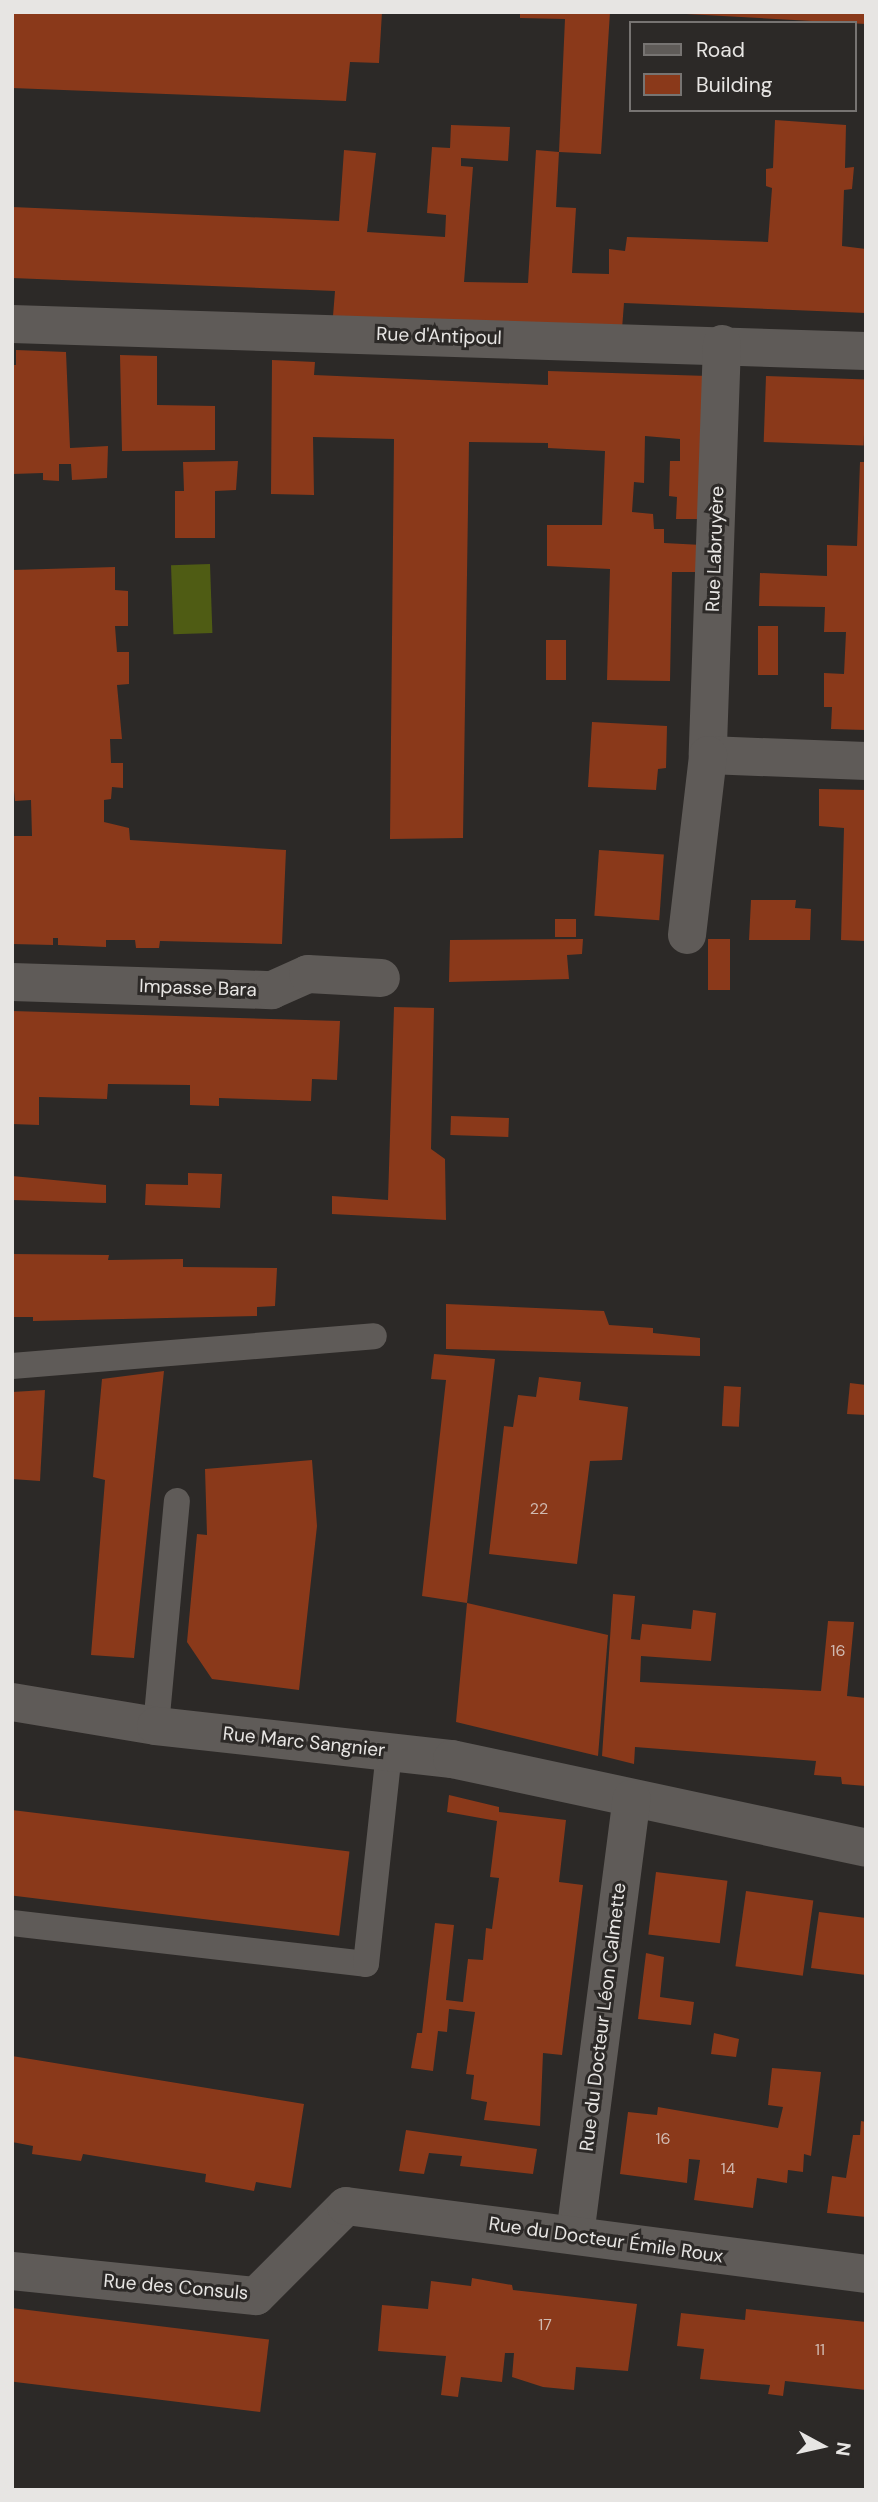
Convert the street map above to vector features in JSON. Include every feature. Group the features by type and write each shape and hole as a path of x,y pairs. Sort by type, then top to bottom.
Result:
{"street":[{"name":"Rue d'Antipoul","path":"12,324 722,344 866,351"},
{"name":"Rue Labruyère","path":"688,935 708,755 722,344"},
{"path":"708,755 866,761"},
{"name":"Impasse Bara","path":"12,982 272,990 308,974 381,978"},
{"name":"Rue Marc Sangnier","path":"12,1702 156,1726 452,1759 632,1799"},
{"path":"632,1799 866,1848"},
{"name":"Rue du Docteur Léon Calmette","path":"575,2235 632,1799"},
{"name":"Rue du Docteur Émile Roux","path":"346,2206 866,2274"},
{"name":"Rue des Consuls","path":"12,2271 256,2295 346,2206"}],"lane":[{"path":"12,1366 374,1336"},
{"path":"156,1726 177,1501"},
{"path":"12,1923 366,1964 389,1752"}],"shaded area":[{"path":"210,564 212,633 173,634 171,565"}],"building":[{"path":"12,12 382,12 379,63 350,62 346,101 12,88"},
{"path":"520,12 610,12 601,154 559,152 565,19 520,18"},
{"path":"866,12 866,24 857,24 857,21 686,14"},
{"path":"775,120 846,125 845,168 854,167 852,189 844,190 842,246 866,249 866,313 624,303 622,329 333,316 335,291 12,278 12,207 339,221 344,150 376,153 367,232 445,237 446,215 427,213 432,147 450,148 451,125 510,127 508,161 461,158 461,166 473,167 464,282 528,283 536,150 559,152 556,207 576,208 572,273 609,274 609,249 625,251 627,237 768,242 772,188 766,186 766,169 773,168"},
{"path":"16,350 66,352 70,448 108,446 107,478 72,480 71,464 59,464 59,481 43,480 43,473 12,474 12,365 16,365"},
{"path":"120,355 157,356 157,405 215,406 215,450 122,451"},
{"path":"272,360 315,362 314,375 548,385 548,371 708,376 702,519 676,519 677,497 669,496 670,461 680,461 680,439 645,436 644,483 634,482 632,512 653,514 654,529 664,529 664,543 702,545 702,572 672,572 670,681 607,680 610,569 547,566 547,525 602,525 605,451 548,448 548,443 469,442 463,838 390,839 394,439 313,437 314,495 271,494"},
{"path":"766,376 866,379 864,445 764,442"},
{"path":"238,461 236,490 215,491 215,538 175,538 175,491 184,491 183,462"},
{"path":"860,462 866,462 866,730 831,729 832,707 824,707 824,673 844,674 846,632 824,632 825,607 759,606 760,573 827,576 827,545 857,546"},
{"path":"115,567 115,590 128,591 128,626 115,626 117,652 129,652 129,684 117,685 122,739 110,739 111,763 123,763 123,788 112,787 111,799 104,800 104,822 129,828 130,840 286,850 282,944 160,941 159,948 136,948 135,940 106,940 106,947 58,945 58,938 53,938 53,945 12,944 12,836 32,836 31,800 15,801 12,770 12,570"},
{"path":"758,626 778,626 778,675 758,675"},
{"path":"546,640 566,640 566,680 546,680"},
{"path":"592,722 667,726 666,768 658,769 656,790 588,787"},
{"path":"819,789 866,790 866,941 841,940 844,828 819,826"},
{"path":"599,850 664,855 659,920 594,916"},
{"path":"751,900 796,900 795,908 811,909 810,940 749,940"},
{"path":"555,919 576,919 576,937 555,937"},
{"path":"583,939 582,954 567,955 569,979 449,982 450,940"},
{"path":"708,939 730,939 730,990 708,990"},
{"path":"394,1007 434,1008 431,1149 445,1159 446,1220 332,1214 332,1196 388,1200"},
{"path":"12,1011 340,1021 337,1080 312,1079 311,1101 219,1098 219,1106 190,1105 190,1085 108,1084 107,1099 39,1097 39,1125 12,1124"},
{"path":"451,1116 509,1118 508,1137 450,1135"},
{"path":"188,1173 222,1174 220,1208 145,1205 146,1184 188,1185"},
{"path":"12,1176 106,1185 106,1203 12,1200"},
{"path":"12,1254 109,1255 108,1260 183,1259 183,1267 277,1268 275,1306 257,1307 257,1316 33,1321 33,1317 12,1317"},
{"path":"446,1304 604,1311 609,1325 653,1328 653,1333 700,1338 700,1356 446,1349"},
{"path":"434,1354 495,1359 467,1603 422,1596 446,1380 431,1379"},
{"path":"164,1371 134,1658 91,1655 105,1480 93,1477 102,1379"},
{"path":"539,1377 581,1382 579,1400 628,1407 622,1460 590,1461 577,1564 489,1554 504,1426 513,1427 518,1395 536,1397"},
{"path":"850,1383 866,1385 866,1415 847,1414"},
{"path":"724,1386 741,1387 739,1427 722,1426"},
{"path":"45,1390 40,1481 12,1479 12,1392"},
{"path":"312,1460 317,1526 299,1690 212,1679 187,1642 197,1534 207,1535 205,1469"},
{"path":"613,1594 635,1596 631,1639 640,1640 642,1624 691,1629 693,1610 716,1613 711,1661 641,1656 640,1682 821,1691 828,1621 854,1622 847,1696 866,1698 866,1786 842,1784 841,1777 814,1775 816,1761 635,1747 634,1764 602,1756"},
{"path":"467,1603 608,1635 598,1756 456,1722"},
{"path":"449,1795 499,1807 499,1812 566,1820 559,1882 583,1885 562,2055 543,2053 540,2126 484,2120 487,2102 471,2099 474,2075 466,2074 475,2012 449,2009 447,2032 438,2031 433,2071 411,2068 417,2033 422,2033 435,1923 454,1925 446,2000 463,2002 468,1959 483,1960 486,1928 492,1929 499,1878 490,1877 497,1821 447,1812"},
{"path":"12,1810 349,1851 339,1936 12,1896"},
{"path":"656,1872 727,1881 720,1943 648,1935"},
{"path":"746,1891 813,1900 803,1976 735,1966"},
{"path":"819,1912 866,1918 866,1975 811,1968"},
{"path":"646,1953 664,1957 660,1997 694,2002 691,2025 638,2019"},
{"path":"714,2033 739,2039 736,2057 711,2054"},
{"path":"12,2056 304,2104 291,2188 256,2182 254,2191 205,2182 206,2174 83,2154 81,2161 32,2154 33,2146 12,2142"},
{"path":"772,2068 821,2072 811,2156 804,2154 803,2172 788,2170 787,2183 757,2178 753,2208 694,2200 700,2160 689,2159 687,2183 620,2174 628,2112 657,2115 658,2107 778,2128 783,2107 768,2105"},
{"path":"861,2121 866,2122 866,2217 827,2213 832,2176 846,2178 853,2135 860,2135"},
{"path":"406,2130 537,2149 533,2174 460,2166 462,2156 429,2153 424,2174 399,2171"},
{"path":"472,2278 512,2285 513,2290 637,2304 628,2371 576,2367 574,2390 543,2387 512,2377 514,2353 505,2353 502,2382 461,2377 458,2397 441,2395 446,2356 378,2351 382,2305 428,2309 431,2281 471,2286"},
{"path":"12,2308 269,2340 260,2412 12,2382"},
{"path":"746,2309 866,2322 866,2390 785,2381 783,2396 768,2394 770,2385 700,2379 704,2349 677,2346 681,2313 745,2320"}]}
